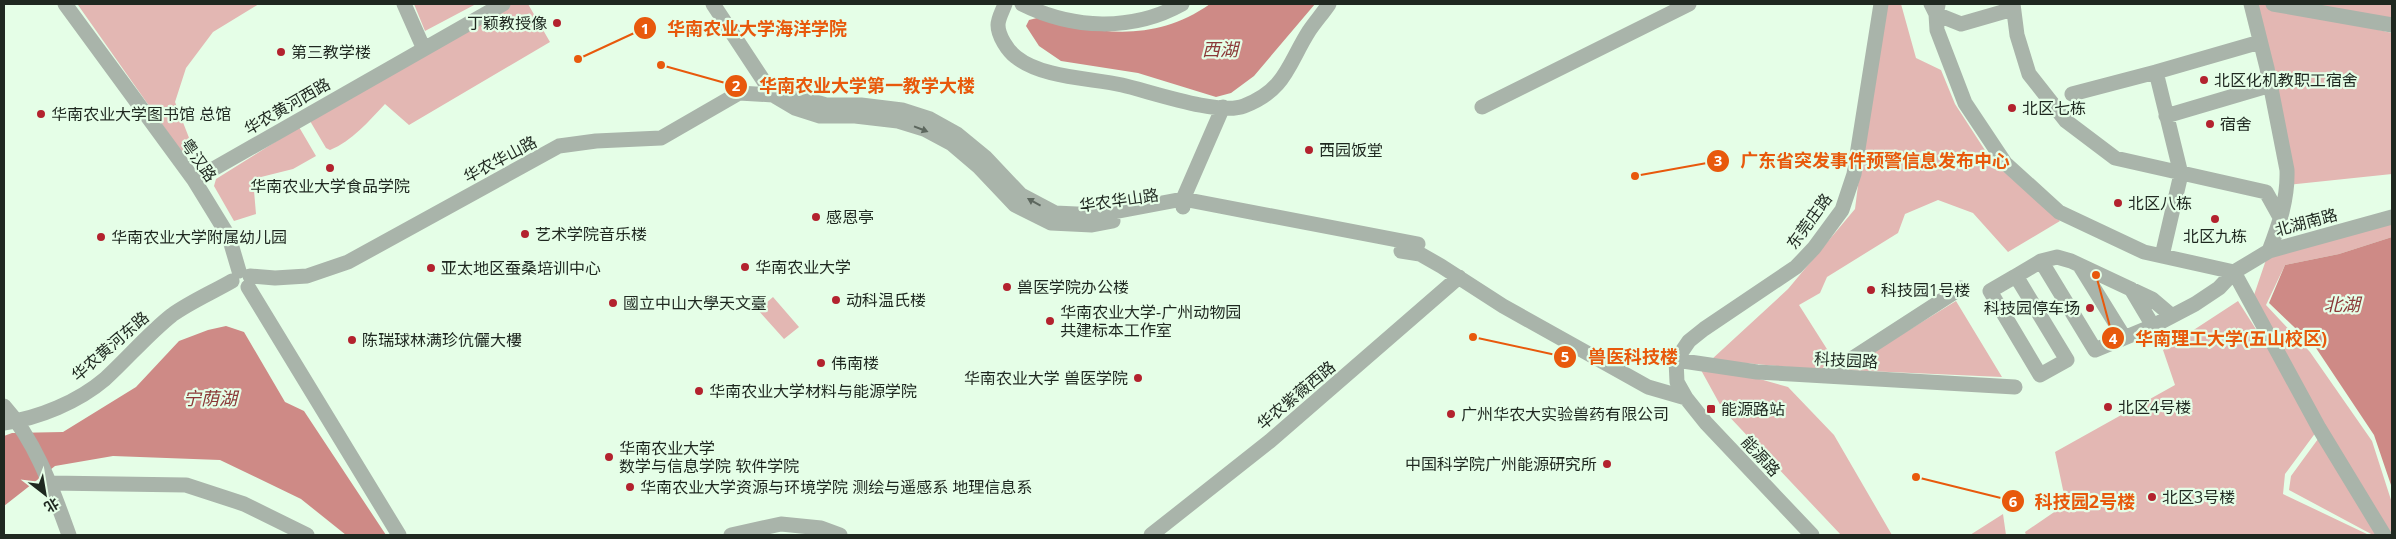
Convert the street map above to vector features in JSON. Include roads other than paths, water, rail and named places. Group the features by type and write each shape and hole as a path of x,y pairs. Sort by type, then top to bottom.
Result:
{"street":[{"name":"粤汉路","path":"65,4 194,180 229,237 242,279 399,535"},
{"path":"404,4 423,48"},
{"name":"华农黄河西路","path":"194,180 503,4"},
{"path":"713,4 773,95"},
{"path":"1005,4 998,26 1003,42 1017,58 1041,70 1123,85 1171,99 1223,108 1243,107 1266,95 1283,80 1309,32 1329,4"},
{"path":"1022,4 1059,19 1087,24 1114,24 1141,21 1182,4"},
{"path":"1482,107 1689,4"},
{"name":"东莞庄路","path":"1676,360 1689,341 1704,329 1796,267 1814,248 1842,210 1854,174 1881,4"},
{"path":"2251,4 2271,85 2287,170 2287,185 2281,219 2269,251"},
{"path":"2273,4 2392,25"},
{"path":"1935,7 1960,24 2013,7 2017,35 2029,74 2066,122 2115,158 2266,192 2281,219"},
{"path":"1935,7 1937,30 1965,103 2005,163 2059,212 2144,252 2234,272 2319,428 2384,535"},
{"path":"2072,94 2260,42"},
{"path":"2156,72 2181,174 2162,256"},
{"path":"2166,116 2271,85"},
{"name":"华农华山路","path":"242,279 307,276 348,262 559,146 596,141 661,138 739,93 773,95 795,108 820,116 855,116 898,121 924,129 952,144 1015,205 1053,218 1092,225 1183,203 1419,249 1458,278 1503,306 1648,387 1686,398"},
{"path":"1183,203 1223,108"},
{"name":"北湖南路","path":"2041,262 2095,350 2172,316 2219,288 2234,272 2269,251 2392,217"},
{"path":"2016,276 2067,360 2040,375 1990,291 2016,276 2041,262 2057,257 2080,266 2152,299 2172,316"},
{"path":"2080,266 2124,337"},
{"name":"华农紫薇西路","path":"1151,535 1270,441 1458,278"},
{"name":"华农黄河东路","path":"11,422 78,398 103,380 173,315 242,279"},
{"path":"1825,376 1961,288"},
{"path":"2131,289 2153,326"},
{"path":"1676,360 1677,382 1686,398"},
{"name":"科技园路","path":"1676,360 1756,372 2015,387"},
{"name":"能源路","path":"1686,398 1710,428 1812,535"},
{"path":"4,406 11,422 50,483 69,535"},
{"path":"50,483 186,486 244,504 307,535"},
{"path":"731,535 781,524 821,528 840,535"}],"water":[{"name":"西湖","path":"1210,4 1315,4 1254,76 1231,93 1216,97 1138,73 1061,61 1039,46 1026,26 1029,20 1037,18 1060,24 1105,31 1147,30 1168,25"},
{"name":"北湖","path":"2392,237 2392,488 2374,435 2316,348 2269,303 2285,265 2339,254"},
{"name":"宁荫湖","path":"226,326 244,332 285,402 304,411 386,535 346,535 301,499 220,460 113,456 55,466 4,506 4,436 12,433 63,432 136,387 179,341 208,330"}],"place":[{"name":"丁颖教授像","path":"557,23"},
{"name":"第三教学楼","path":"281,52"},
{"name":"华南农业大学海洋学院","path":"578,59"},
{"name":"华南农业大学第一教学大楼","path":"661,65"},
{"name":"北区化机教职工宿舍","path":"2204,80"},
{"name":"北区七栋","path":"2012,108"},
{"name":"华南农业大学图书馆 总馆","path":"41,114"},
{"name":"宿舍","path":"2210,124"},
{"name":"西园饭堂","path":"1309,150"},
{"name":"华南农业大学食品学院","path":"330,168"},
{"name":"广东省突发事件预警信息发布中心","path":"1635,176"},
{"name":"北区八栋","path":"2118,203"},
{"name":"感恩亭","path":"816,217"},
{"name":"北区九栋","path":"2215,219"},
{"name":"艺术学院音乐楼","path":"525,234"},
{"name":"华南农业大学附属幼儿园","path":"101,237"},
{"name":"华南农业大学","path":"745,267"},
{"name":"亚太地区蚕桑培训中心","path":"431,268"},
{"name":"华南理工大学(五山校区)","path":"2096,275"},
{"name":"兽医学院办公楼","path":"1007,287"},
{"name":"科技园1号楼","path":"1871,290"},
{"name":"动科温氏楼","path":"836,300"},
{"name":"國立中山大學天文臺","path":"613,303"},
{"name":"科技园停车场","path":"2090,308"},
{"name":"华南农业大学-广州动物园 共建标本工作室","path":"1050,321"},
{"name":"兽医科技楼","path":"1473,337"},
{"name":"陈瑞球林满珍伉儷大樓","path":"352,340"},
{"name":"伟南楼","path":"821,363"},
{"name":"华南农业大学 兽医学院","path":"1138,378"},
{"name":"华南农业大学材料与能源学院","path":"699,391"},
{"name":"北区4号楼","path":"2108,407"},
{"name":"能源路站","path":"1711,409"},
{"name":"广州华农大实验兽药有限公司","path":"1451,414"},
{"name":"华南农业大学 数学与信息学院 软件学院","path":"609,457"},
{"name":"中国科学院广州能源研究所","path":"1607,464"},
{"name":"科技园2号楼","path":"1916,477"},
{"name":"华南农业大学资源与环境学院 测绘与遥感系 地理信息系","path":"630,487"},
{"name":"北区3号楼","path":"2152,497"}]}
